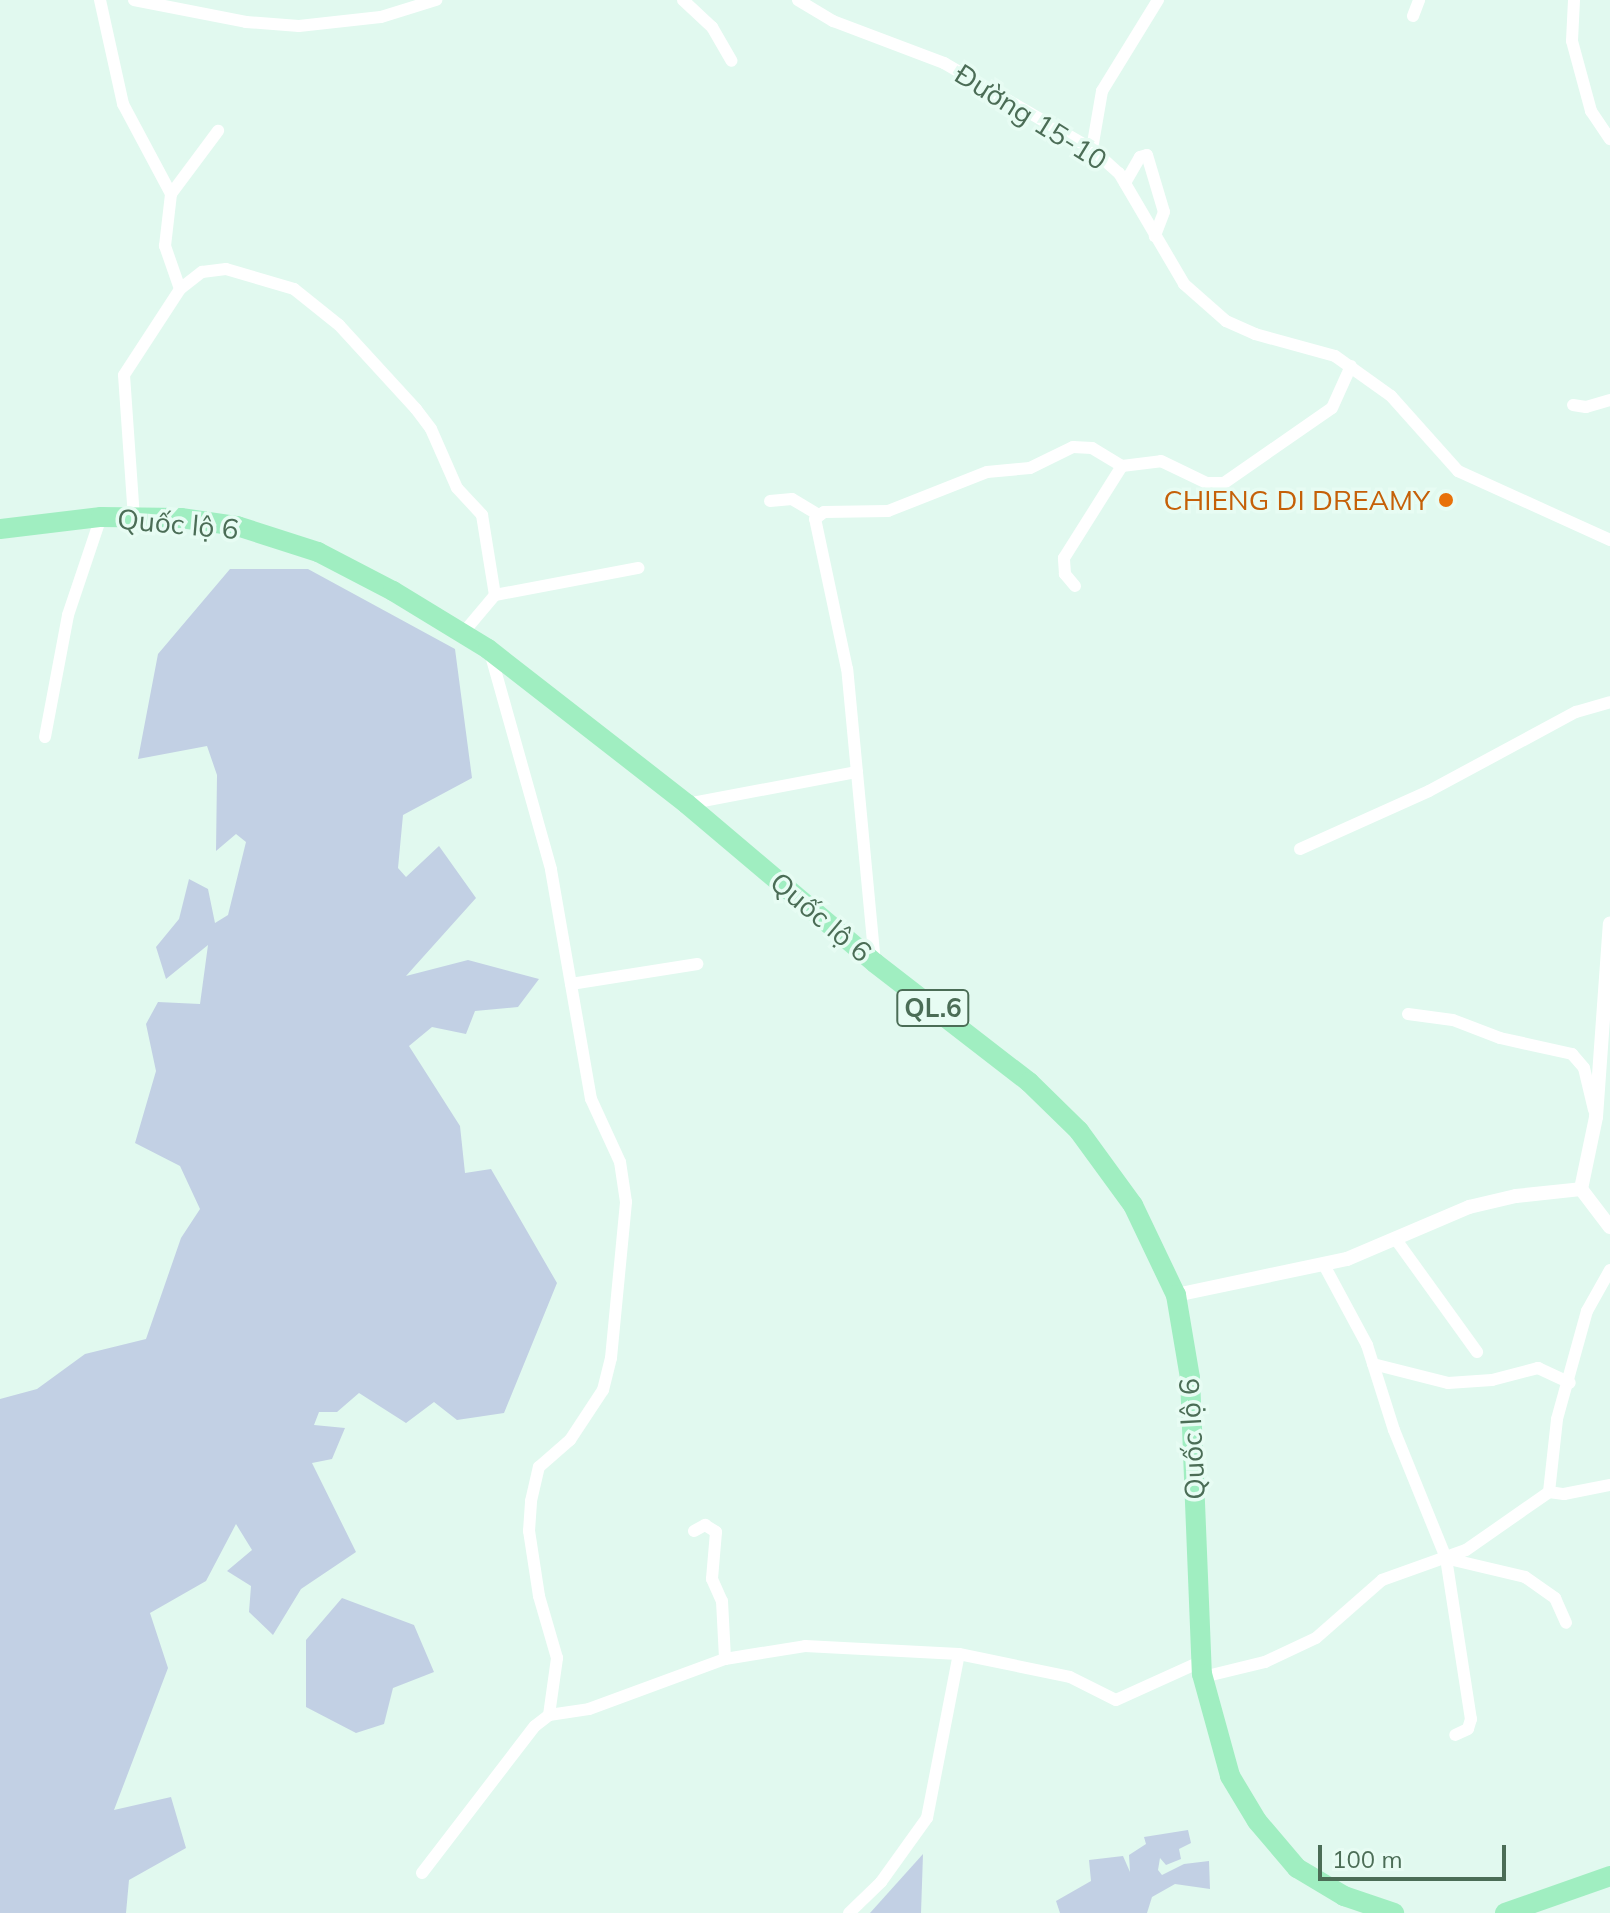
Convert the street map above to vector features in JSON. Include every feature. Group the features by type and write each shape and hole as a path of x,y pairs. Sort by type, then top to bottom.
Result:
{"highway":[{"name":"Quốc lộ 6","path":"0,530 101,517 181,518 282,539 393,591 488,649 687,804 875,963 1029,1082 1079,1131 1133,1205 1176,1295 1190,1378 1203,1669 1219,1747 1257,1821 1297,1868 1344,1896 1394,1913"},
{"path":"1505,1913 1610,1876"}],"street":[{"path":"100,0 123,104 171,194"},
{"path":"134,0 246,22 299,26 381,17 436,0"},
{"path":"683,0 712,27 732,61"},
{"name":"Đường 15-10","path":"798,0 833,21 944,63 1092,149 1125,183 1184,284 1226,321 1255,334 1316,348 1351,366 1398,402 1458,471 1610,540"},
{"path":"1092,149 1102,91 1158,0"},
{"path":"1413,16 1419,0"},
{"path":"1574,0 1572,41 1595,123 1610,139"},
{"path":"180,289 165,246 171,194 218,131"},
{"path":"1125,183 1140,157 1147,155 1164,212 1155,236"},
{"path":"134,518 122,382 180,289 202,272 226,269 288,286 339,325 426,421 457,488 482,515 495,595"},
{"path":"770,501 792,499 819,515 888,511 987,472 1037,466 1073,447 1092,448 1122,466 1161,461 1207,483 1224,483 1332,408 1351,366"},
{"path":"1573,405 1586,407 1610,400"},
{"path":"1075,586 1065,574 1064,558 1122,466"},
{"path":"819,515 814,532 844,642 875,963"},
{"path":"45,737 68,615 101,517"},
{"path":"463,633 495,595 638,568"},
{"path":"488,649 551,869 591,1099 620,1162 626,1202 611,1358 603,1390 570,1440 539,1467 531,1501 529,1531 537,1583 557,1658 549,1715"},
{"path":"1300,849 1429,791 1576,712 1610,702"},
{"path":"687,804 857,772"},
{"path":"1610,924 1596,1117 1581,1189 1610,1227"},
{"path":"571,984 697,964"},
{"path":"1408,1014 1453,1020 1500,1038 1572,1054 1584,1068 1596,1117"},
{"path":"1176,1295 1324,1265 1397,1241 1483,1203 1581,1189"},
{"path":"1397,1241 1477,1352"},
{"path":"1324,1265 1373,1364 1446,1558 1471,1719 1468,1729 1455,1735"},
{"path":"1549,1492 1557,1419 1570,1383 1587,1311 1610,1270"},
{"path":"1373,1364 1448,1383 1492,1380 1538,1368 1570,1383"},
{"path":"422,1873 535,1726 549,1715 589,1709 725,1659 827,1645 959,1654 1070,1677 1116,1700 1203,1669 1265,1662 1316,1638 1382,1580 1476,1544 1549,1492 1564,1494 1610,1485"},
{"path":"694,1531 705,1525 716,1532 712,1579 722,1601 725,1659"},
{"path":"1446,1558 1525,1577 1555,1598 1566,1623"},
{"path":"849,1913 881,1882 927,1818 959,1654"}],"shaded area":[{"path":"230,569 308,569 455,649 472,778 403,815 398,868 406,877 439,846 476,898 406,976 468,960 539,979 518,1007 475,1011 466,1034 432,1027 409,1046 460,1126 465,1173 491,1169 557,1283 504,1413 457,1420 434,1402 406,1423 359,1393 337,1412 319,1412 314,1425 345,1428 332,1459 312,1463 356,1552 301,1589 273,1635 249,1612 251,1586 227,1571 252,1550 236,1524 206,1581 150,1613 168,1668 114,1810 171,1797 186,1848 129,1880 126,1913 0,1913 0,1399 37,1389 85,1354 146,1339 181,1238 200,1209 180,1166 135,1143 156,1071 146,1024 158,1002 200,1004 208,945 166,979 156,947 179,919 189,879 208,889 215,923 228,915 246,842 236,834 216,851 217,775 207,746 138,759 158,654"},
{"path":"342,1598 414,1625 434,1672 393,1688 384,1724 356,1733 306,1707 306,1640"},
{"path":"1188,1830 1191,1843 1179,1849 1181,1859 1166,1865 1160,1858 1158,1870 1162,1875 1184,1864 1209,1861 1210,1889 1175,1884 1152,1897 1147,1913 1060,1913 1056,1901 1091,1881 1089,1860 1123,1856 1130,1872 1129,1855 1146,1844 1144,1837"},
{"path":"923,1854 921,1913 870,1913"}],"place":[{"name":"CHIENG DI DREAMY","path":"1446,500"}]}
